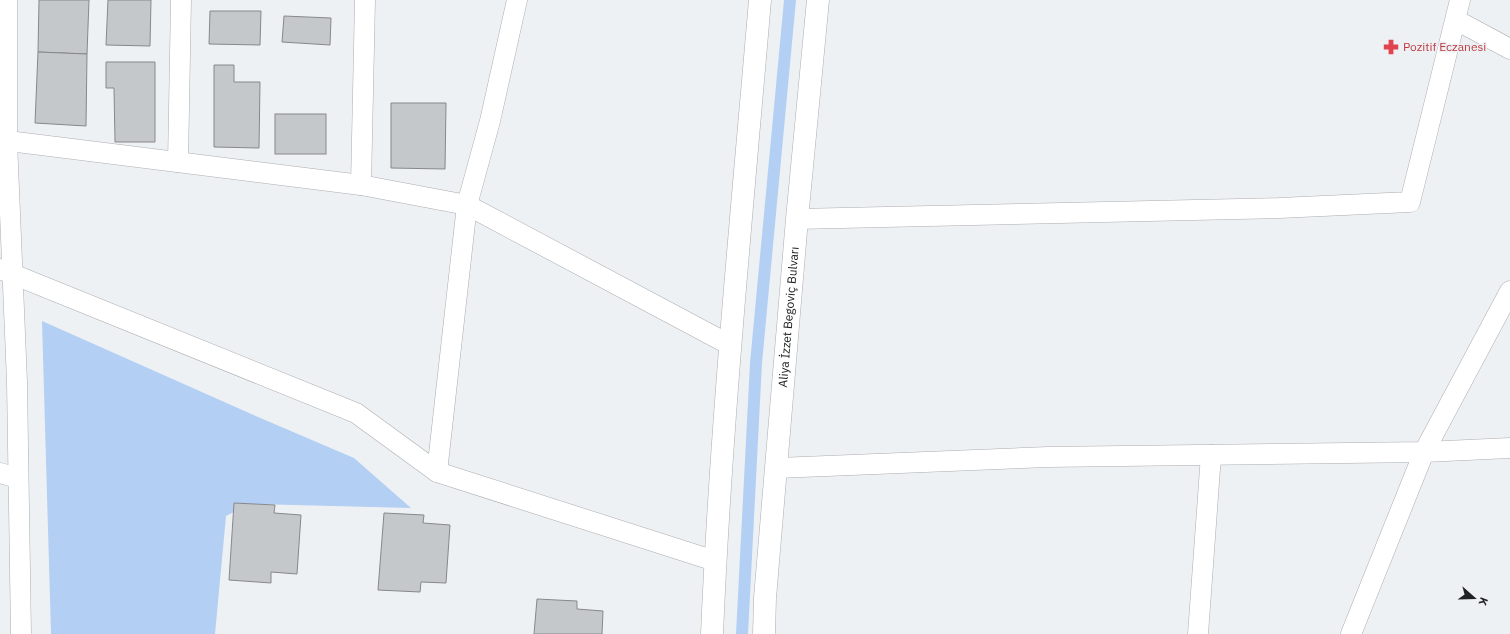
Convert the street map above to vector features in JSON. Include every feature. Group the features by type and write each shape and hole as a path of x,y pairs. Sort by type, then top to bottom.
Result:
{"main road":[{"path":"712,634 715,561 730,346 760,0"},
{"name":"Aliya İzzet Begoviç Bulvarı","path":"764,634 765,598 797,219 818,0"}],"street":[{"path":"7,0 4,141 6,272 16,382 9,476 21,634"},
{"path":"178,162 181,0"},
{"path":"361,185 365,0"},
{"path":"437,472 467,205 490,121 517,0"},
{"path":"797,219 1279,208 1410,202 1460,0"},
{"path":"1456,20 1510,49"},
{"path":"4,141 361,185 467,205 730,346"},
{"path":"6,272 356,413 437,472 715,561"},
{"path":"1351,634 1424,452 1510,291"},
{"path":"777,468 1048,457 1424,452 1510,448"},
{"path":"1198,634 1211,455"}],"shaded area":[{"path":"784,0 796,0 762,363 748,634 736,634 750,363"},
{"path":"42,321 354,458 411,508 250,504 226,516 215,634 51,634"}],"building":[{"path":"39,0 89,0 87,54 38,52"},
{"path":"108,0 151,0 150,46 106,45"},
{"path":"210,11 261,11 260,45 209,44"},
{"path":"284,16 331,18 330,45 282,42"},
{"path":"38,52 87,54 86,126 35,123"},
{"path":"106,62 155,62 155,142 115,142 114,88 106,88"},
{"path":"214,65 234,65 234,82 260,82 259,148 214,147"},
{"path":"391,103 446,103 445,169 391,168"},
{"path":"275,114 326,114 326,154 275,154"},
{"path":"234,503 275,505 274,513 301,515 297,574 271,572 271,583 229,580"},
{"path":"384,513 424,515 423,523 450,525 446,583 421,582 420,592 378,590"},
{"path":"537,599 577,601 577,609 603,611 602,634 534,634"}],"place":[{"name":"Pozitif Eczanesi","path":"1391,47"}]}
